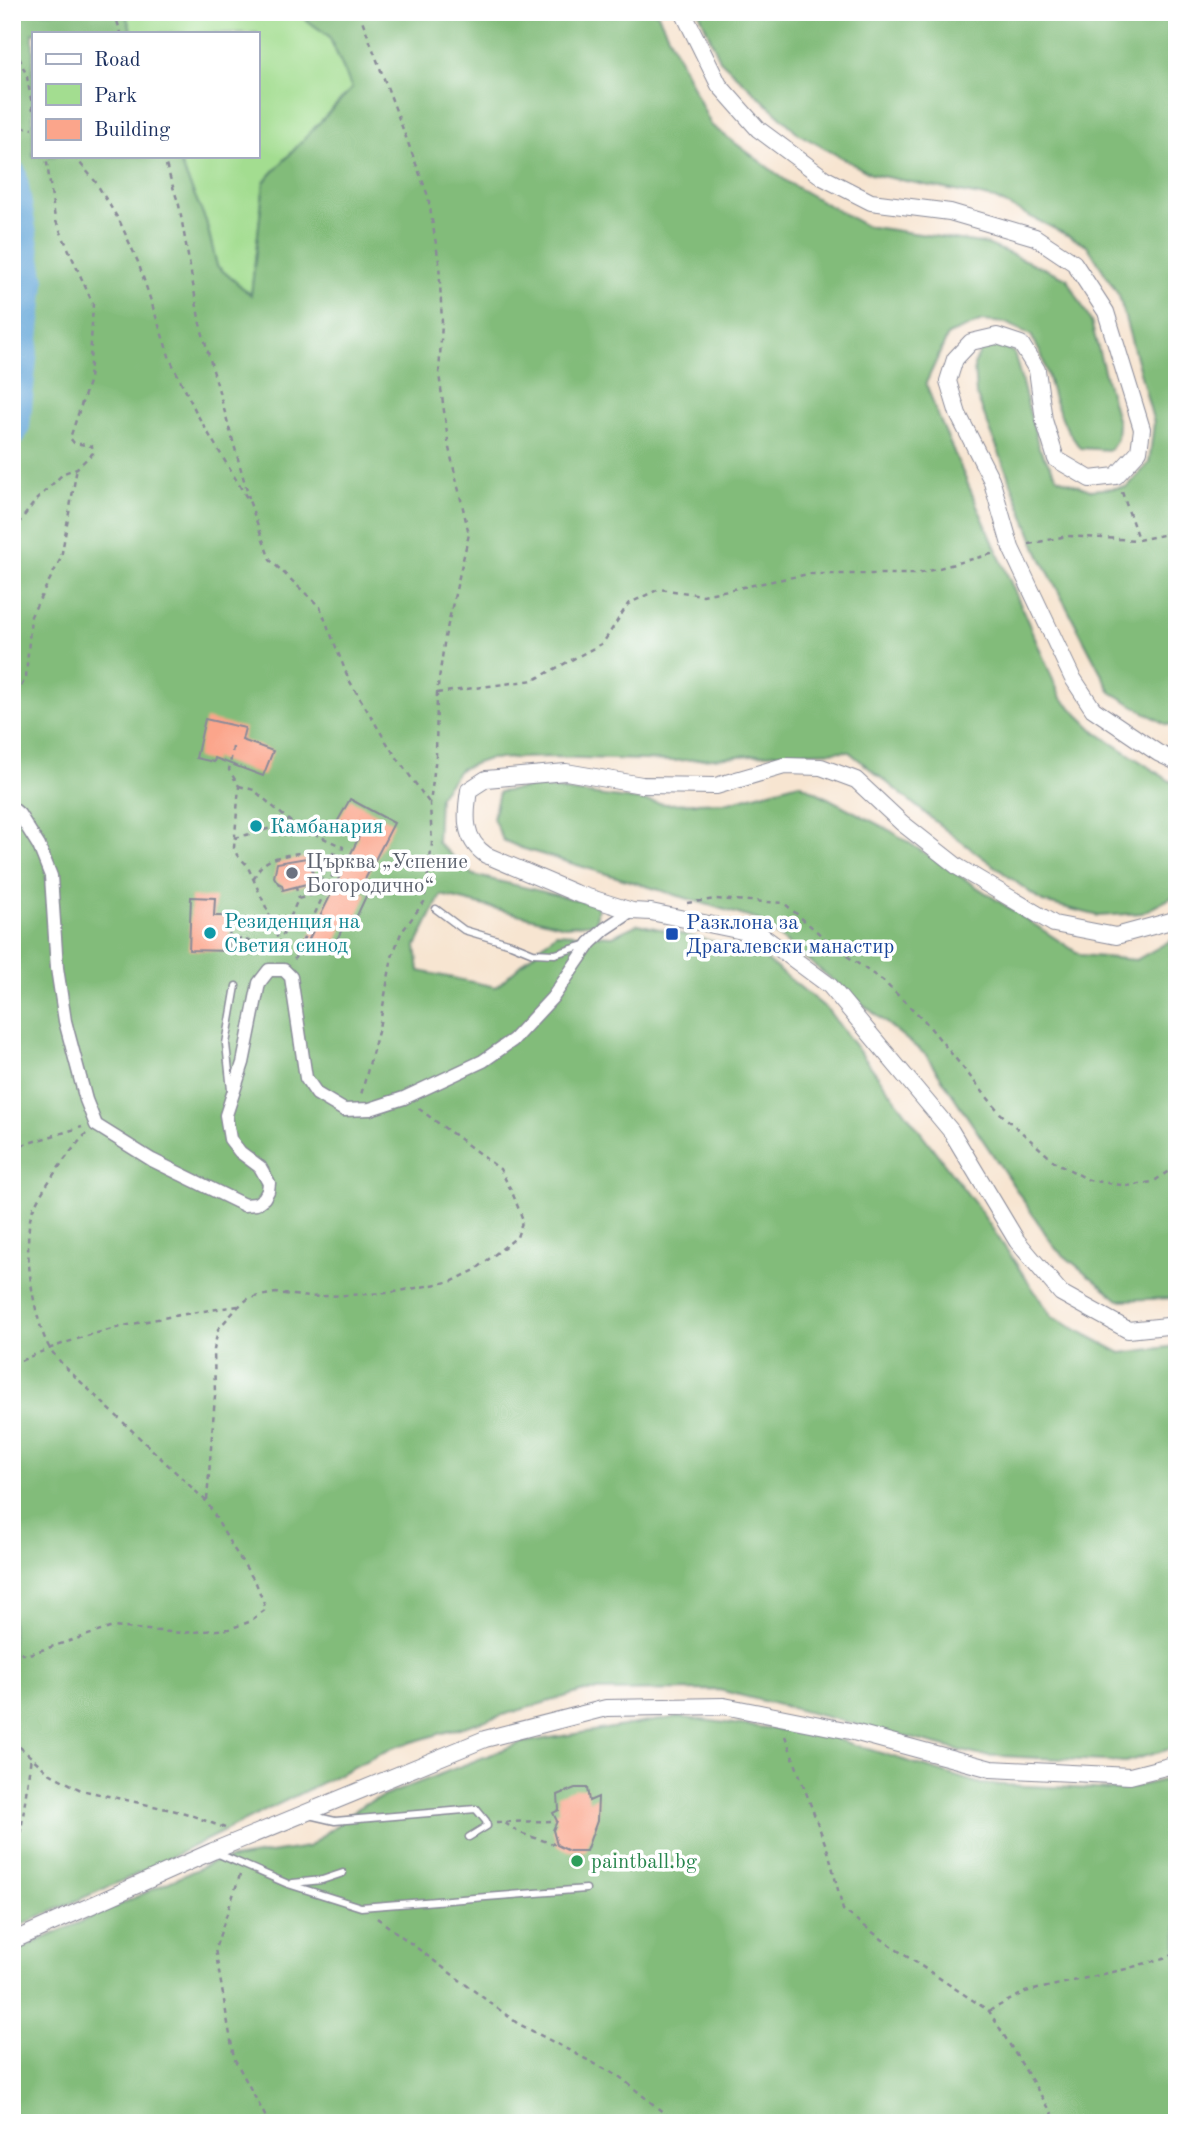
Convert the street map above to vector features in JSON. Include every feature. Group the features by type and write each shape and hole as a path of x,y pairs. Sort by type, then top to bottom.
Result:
{"street":[{"path":"683,12 719,85 758,129 824,178 872,202 950,212 1035,237 1074,263 1106,312 1142,429 1139,451 1116,476 1090,479 1056,459 1044,420 1037,370 1021,344 998,336 971,342 955,359 948,381 958,414 991,479 1011,548 1072,677 1093,709 1158,753 1177,762"},
{"path":"1177,917 1116,936 1054,924 958,867 902,823 856,780 821,767 784,766 716,786 642,785 566,772 486,779 469,790 465,814 467,831 475,848 575,892 632,912 652,912 761,934 830,986 951,1130 1017,1241 1061,1293 1128,1330 1177,1325"},
{"path":"12,808 19,814 39,846 51,876 57,968 65,1021 86,1100 96,1125 152,1160 244,1205 256,1204 268,1191 269,1182 260,1167 240,1152 230,1139 226,1115 243,1063 259,983 269,970 278,969 289,973 306,1079 317,1094 344,1110 369,1109 404,1098 483,1061 513,1040 553,997 590,943 605,929 632,912"},
{"path":"12,1941 213,1851 485,1739 606,1708 724,1706 850,1731 991,1769 1130,1776 1177,1764"}],"lane":[{"path":"436,909 464,930 533,953 555,954 590,943"},
{"path":"231,1096 226,1044 236,986"},
{"path":"303,1814 335,1821 476,1809 486,1826 470,1837"},
{"path":"213,1851 288,1884 361,1907 586,1889"},
{"path":"288,1884 322,1880 343,1873"}],"path":[{"path":"114,12 121,32"},
{"path":"344,1110 363,1093 392,957 401,933 424,902 432,844 430,804 436,756 437,693 445,637 469,534 449,448 439,374 442,323 439,262 428,196 359,12"},
{"path":"12,39 27,78 32,105"},
{"path":"12,125 32,129"},
{"path":"12,532 36,500 64,473 77,468 93,453 92,446 74,443 70,438 89,382 93,304 55,219 46,158"},
{"path":"76,158 95,181 120,222 138,262 170,359 198,416 250,503"},
{"path":"164,158 179,205 200,324 250,503 270,559 320,607 349,680 390,748 430,804"},
{"path":"12,704 26,677 31,616 61,558 77,468"},
{"path":"1116,476 1138,540"},
{"path":"437,693 534,680 603,643 628,604 659,589 703,595 808,574 917,574 1011,548 1067,536 1138,540 1177,532"},
{"path":"233,747 229,770 239,786 235,838 237,855 247,865 254,880 274,925 279,946"},
{"path":"239,786 254,790 293,824 343,847 289,973"},
{"path":"235,838 293,824"},
{"path":"254,880 256,871 268,860 309,851 317,856 321,881"},
{"path":"298,899 316,894 333,853 341,856"},
{"path":"269,970 298,899 296,886"},
{"path":"684,903 715,899 783,903 837,949 883,981 924,1020 1000,1113 1066,1168 1089,1180 1127,1186 1153,1182 1177,1165"},
{"path":"236,938 279,946"},
{"path":"207,1502 215,1396 214,1350 218,1329 239,1306 249,1298 276,1293 310,1297 389,1293 453,1281 475,1270 517,1237 523,1220 500,1170 404,1098"},
{"path":"12,1148 75,1128 96,1125"},
{"path":"12,1647 26,1655 113,1627 181,1633 229,1629 249,1622 265,1609 257,1583 207,1502 62,1364 49,1347 38,1320 27,1259 33,1211 72,1147 96,1125"},
{"path":"12,1364 49,1347 119,1326 239,1306"},
{"path":"777,1716 829,1854 843,1910 891,1946 989,2011 1058,2123"},
{"path":"12,1740 49,1773 81,1790 185,1813 247,1837"},
{"path":"12,1863 20,1839 31,1756"},
{"path":"486,1823 557,1821"},
{"path":"502,1822 520,1833 557,1845"},
{"path":"244,1865 215,1950 234,2058 269,2123"},
{"path":"361,1907 517,2023 620,2077 676,2123"},
{"path":"989,2011 1025,1992 1126,1969 1177,1954"}],"green space":[{"path":"12,12 125,12 132,32 32,32 32,158 178,158 206,221 217,266 251,295 264,182 352,88 329,36 295,12 657,12 711,125 789,183 866,226 987,244 1067,278 1091,322 1118,423 1117,439 1110,450 1080,448 1067,429 1054,399 1042,356 1031,335 1006,323 982,321 948,335 926,383 1061,698 1097,733 1177,783 1177,895 1142,913 1099,916 1043,902 947,831 848,751 674,761 552,757 488,759 460,769 439,796 437,842 473,875 598,905 596,923 565,926 441,895 416,946 419,971 496,987 556,933 613,936 638,924 755,951 827,1009 979,1209 1052,1317 1121,1353 1177,1346 1177,1747 1125,1762 978,1755 719,1690 584,1691 392,1748 133,1876 12,1929"},
{"path":"125,12 295,12 329,36 352,88 264,182 251,295 217,266 206,221 178,158 259,158 259,32 132,32"},
{"path":"699,12 1177,12 1177,726 1165,724 1111,692 1039,554 976,394 974,365 981,350 997,345 1014,352 1039,448 1058,478 1090,490 1127,487 1149,463 1154,423 1119,296 1087,245 995,199 871,174 799,134 720,60"},
{"path":"799,783 891,831 1081,955 1136,960 1177,937 1177,1298 1119,1300 1056,1249 926,1055 758,920 521,848 503,840 493,818 499,792 535,787 666,804 729,802"},
{"path":"678,1717 823,1735 981,1784 1120,1790 1177,1777 1177,2123 12,2123 12,1953 213,1862 308,1847 364,1804 520,1743"}],"building":[{"path":"205,719 245,728 242,740 273,751 263,776 215,758 214,762 196,758"},
{"path":"350,799 394,823 359,891 367,894 355,920 348,917 331,952 308,941 359,837 336,824"},
{"name":"Църква „Успение Богородично“","path":"306,858 308,863 311,862 314,882 283,890 274,877 277,863"},
{"name":"Резиденция на Светия синод","path":"191,897 215,898 214,916 230,916 229,951 189,950"},
{"path":"575,1788 587,1788 589,1801 598,1797 597,1821 586,1851 569,1851 557,1845 553,1830 557,1821 553,1813 559,1810 558,1795"}],"waterway":[{"path":"12,175 30,282 15,426 12,432"}],"place":[{"name":"Камбанария","path":"256,826"},
{"name":"Църква „Успение Богородично“","path":"292,873"},
{"name":"Резиденция на Светия синод","path":"210,933"},
{"name":"Разклона за Драгалевски манастир","path":"672,934"},
{"name":"paintball.bg","path":"577,1861"}]}
